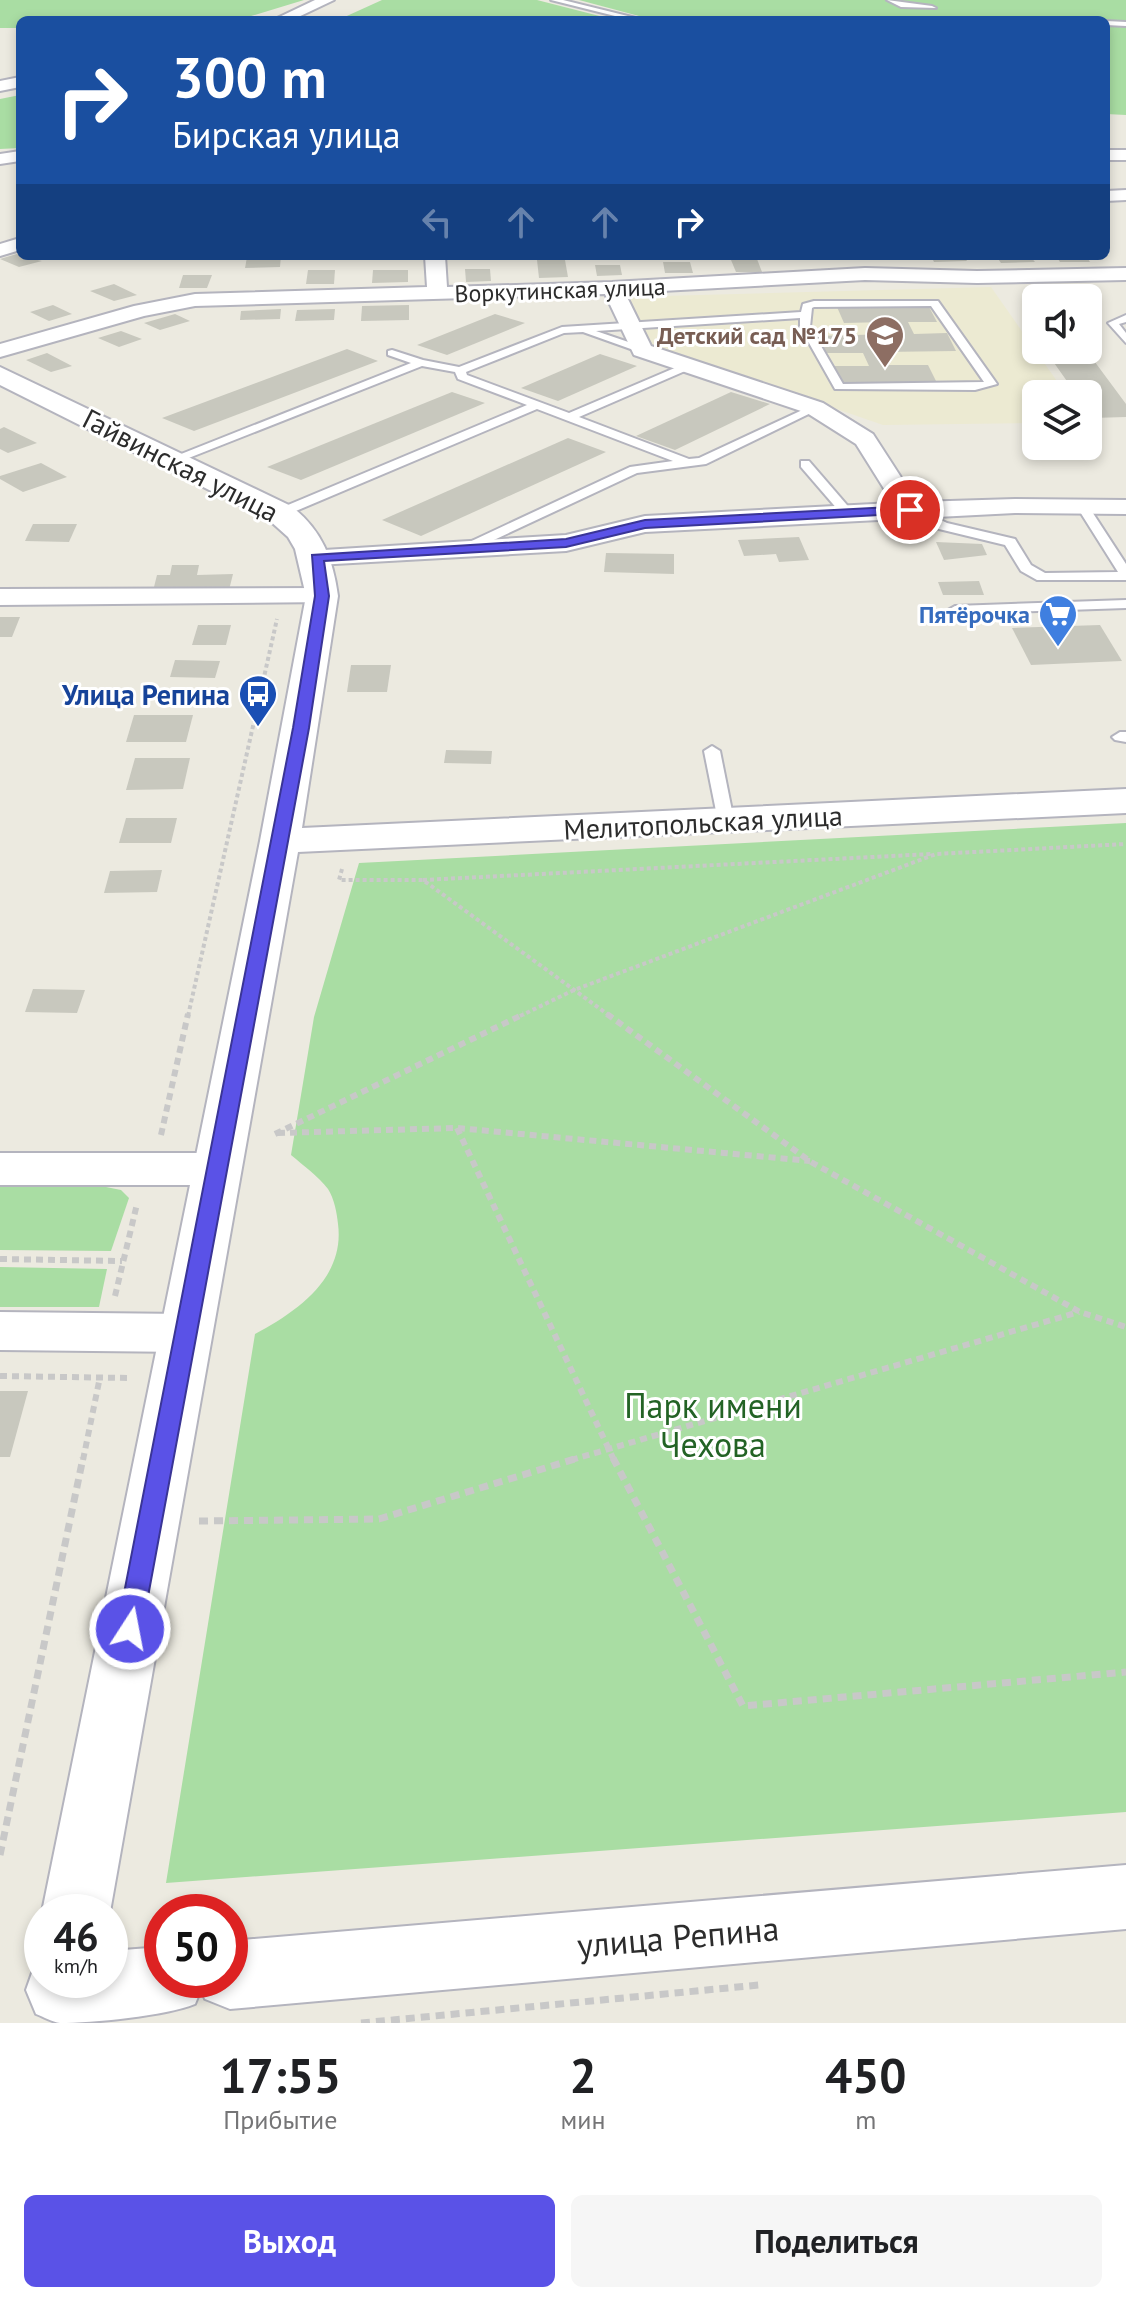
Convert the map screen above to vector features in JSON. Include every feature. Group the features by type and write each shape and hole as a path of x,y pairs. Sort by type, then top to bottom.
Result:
{"main road":[{"name":"Гайвинская улица","path":"0,375 280,513 296,524 317,557 322,596 280,841 79,1894"},
{"name":"Мелитопольская улица","path":"280,841 1126,801"},
{"path":"0,1169 217,1169"},
{"path":"0,1331 186,1333"},
{"name":"улица Репина","path":"248,1973 1126,1897"}],"street":[{"path":"289,16 327,0"},
{"path":"435,260 438,295"},
{"path":"845,260 865,274"},
{"name":"Воркутинская улица","path":"0,351 141,310 195,300 438,295 865,274 977,277 1126,274"},
{"path":"612,288 642,350 815,408 865,439 910,510"},
{"path":"317,557 566,543 645,524 1015,506 1126,507"},
{"path":"0,597 322,596"}],"lane":[{"path":"554,0 623,16"},
{"path":"890,0 901,5 932,8"},
{"path":"901,5 902,16"},
{"path":"934,303 991,384 975,387 839,387 805,327 806,315 807,306 814,304 934,303"},
{"path":"392,353 421,363 460,370 562,330 806,315"},
{"path":"1126,318 1113,323 1126,340"},
{"path":"579,329 642,350"},
{"path":"172,460 421,363"},
{"path":"572,416 688,366"},
{"path":"460,370 462,377 572,416 590,427 689,463"},
{"path":"280,513 538,404"},
{"path":"466,549 634,470 702,461 815,408"},
{"path":"805,464 849,515"},
{"path":"1083,507 1126,575"},
{"path":"910,510 943,526 1002,538 1014,547 1031,574 1042,577 1126,575"},
{"path":"955,610 1126,604"},
{"path":"712,751 726,821"}],"path":[{"path":"162,1135 283,595"},
{"path":"343,860 339,880 423,880 1126,844"},
{"path":"811,1162 457,1128 275,1134 574,990 936,854"},
{"path":"423,880 811,1162 1080,1312 1126,1327"},
{"path":"457,1128 608,1449 743,1706 1126,1672"},
{"path":"114,1304 138,1202"},
{"path":"0,1259 122,1261"},
{"path":"194,1521 379,1519 1080,1312"},
{"path":"0,1376 100,1377 0,1855"},
{"path":"361,2023 767,1984"}],"shaded area":[{"name":"Детский сад №175","path":"991,287 1022,331 1022,364 1045,364 1056,380 1022,380 1022,423 883,425 651,345 627,297"}],"green space":[{"path":"0,0 304,0 251,16 16,16 16,28 0,28"},
{"path":"382,0 537,0 599,16 347,16"},
{"path":"579,0 1126,0 1126,115 1110,114 1110,16 639,16"},
{"path":"16,96 16,148 0,149 0,99"},
{"name":"Парк имени Чехова","path":"1126,823 1126,1812 166,1883 255,1334 287,1315 315,1291 334,1261 338,1243 337,1215 328,1189 291,1155 314,1017 359,863"},
{"path":"0,1187 106,1187 121,1190 129,1198 111,1251 0,1250"},
{"path":"0,1267 107,1269 99,1307 0,1307"}],"building":[{"path":"16,254 16,260 42,261 19,267 0,259"},
{"path":"246,260 281,260 280,267 245,268"},
{"path":"537,260 565,260 568,277 539,278"},
{"path":"731,260 757,260 762,272 736,272"},
{"path":"933,260 967,261 934,262"},
{"path":"999,260 1035,262 1001,263"},
{"path":"1059,260 1090,262 1060,262"},
{"path":"663,262 690,262 693,273 665,273"},
{"path":"595,265 620,265 622,275 597,276"},
{"path":"465,269 490,269 491,281 466,282"},
{"path":"308,270 335,270 334,284 306,284"},
{"path":"373,270 408,270 408,282 372,283"},
{"path":"183,275 212,275 207,288 179,288"},
{"path":"114,284 137,295 114,301 90,291"},
{"path":"53,305 72,314 49,321 30,312"},
{"path":"409,305 409,320 361,321 362,306"},
{"path":"928,305 937,322 908,322 914,334 947,333 956,351 882,352 888,365 928,365 937,383 839,385 831,366 869,366 863,353 822,353 815,336 893,334 887,322 844,323 837,307"},
{"path":"281,309 280,319 240,320 241,311"},
{"path":"335,309 334,320 295,321 297,310"},
{"path":"175,314 190,321 160,330 144,323"},
{"path":"495,314 525,323 447,355 417,345"},
{"path":"121,331 142,339 119,347 98,338"},
{"path":"347,349 378,361 194,431 162,418"},
{"path":"47,353 72,366 51,372 26,360"},
{"path":"600,354 637,366 558,401 521,388"},
{"path":"1055,364 1096,364 1126,404 1126,417 1102,418 1102,380 1066,380"},
{"path":"452,392 485,403 301,480 267,467"},
{"path":"731,392 770,404 675,450 636,436"},
{"path":"4,427 37,443 8,453 0,449 0,429"},
{"path":"568,438 606,452 421,536 382,520"},
{"path":"41,463 67,477 23,492 0,479 0,476"},
{"path":"33,524 77,524 69,542 25,541"},
{"path":"799,537 809,560 779,562 776,554 744,556 738,540"},
{"path":"936,542 982,544 987,555 944,560"},
{"path":"606,553 674,554 674,574 604,572"},
{"path":"172,565 199,565 197,575 233,574 229,590 153,591 157,575 170,575"},
{"path":"979,581 984,595 943,595 938,582"},
{"path":"0,617 20,617 12,637 0,637"},
{"path":"198,625 231,625 226,645 192,645"},
{"path":"1100,625 1122,661 1031,665 1012,628"},
{"path":"175,660 220,661 215,678 170,677"},
{"path":"351,665 391,665 387,692 347,692"},
{"path":"134,715 193,715 186,742 126,742"},
{"path":"446,750 492,751 491,764 444,763"},
{"path":"135,758 190,758 183,789 126,790"},
{"path":"126,818 177,818 171,843 119,843"},
{"path":"162,870 157,892 104,893 110,871"},
{"path":"33,989 85,990 77,1013 25,1012"},
{"path":"0,1391 28,1391 10,1457 0,1457"}],"place":[{"name":"Детский сад №175","path":"885,369"},
{"name":"Пятёрочка","path":"1058,648"},
{"name":"Улица Репина","path":"258,728"}],"route":[{"path":"130,1629 301,728 322,596 317,557 549,545 645,524 910,510"}]}
